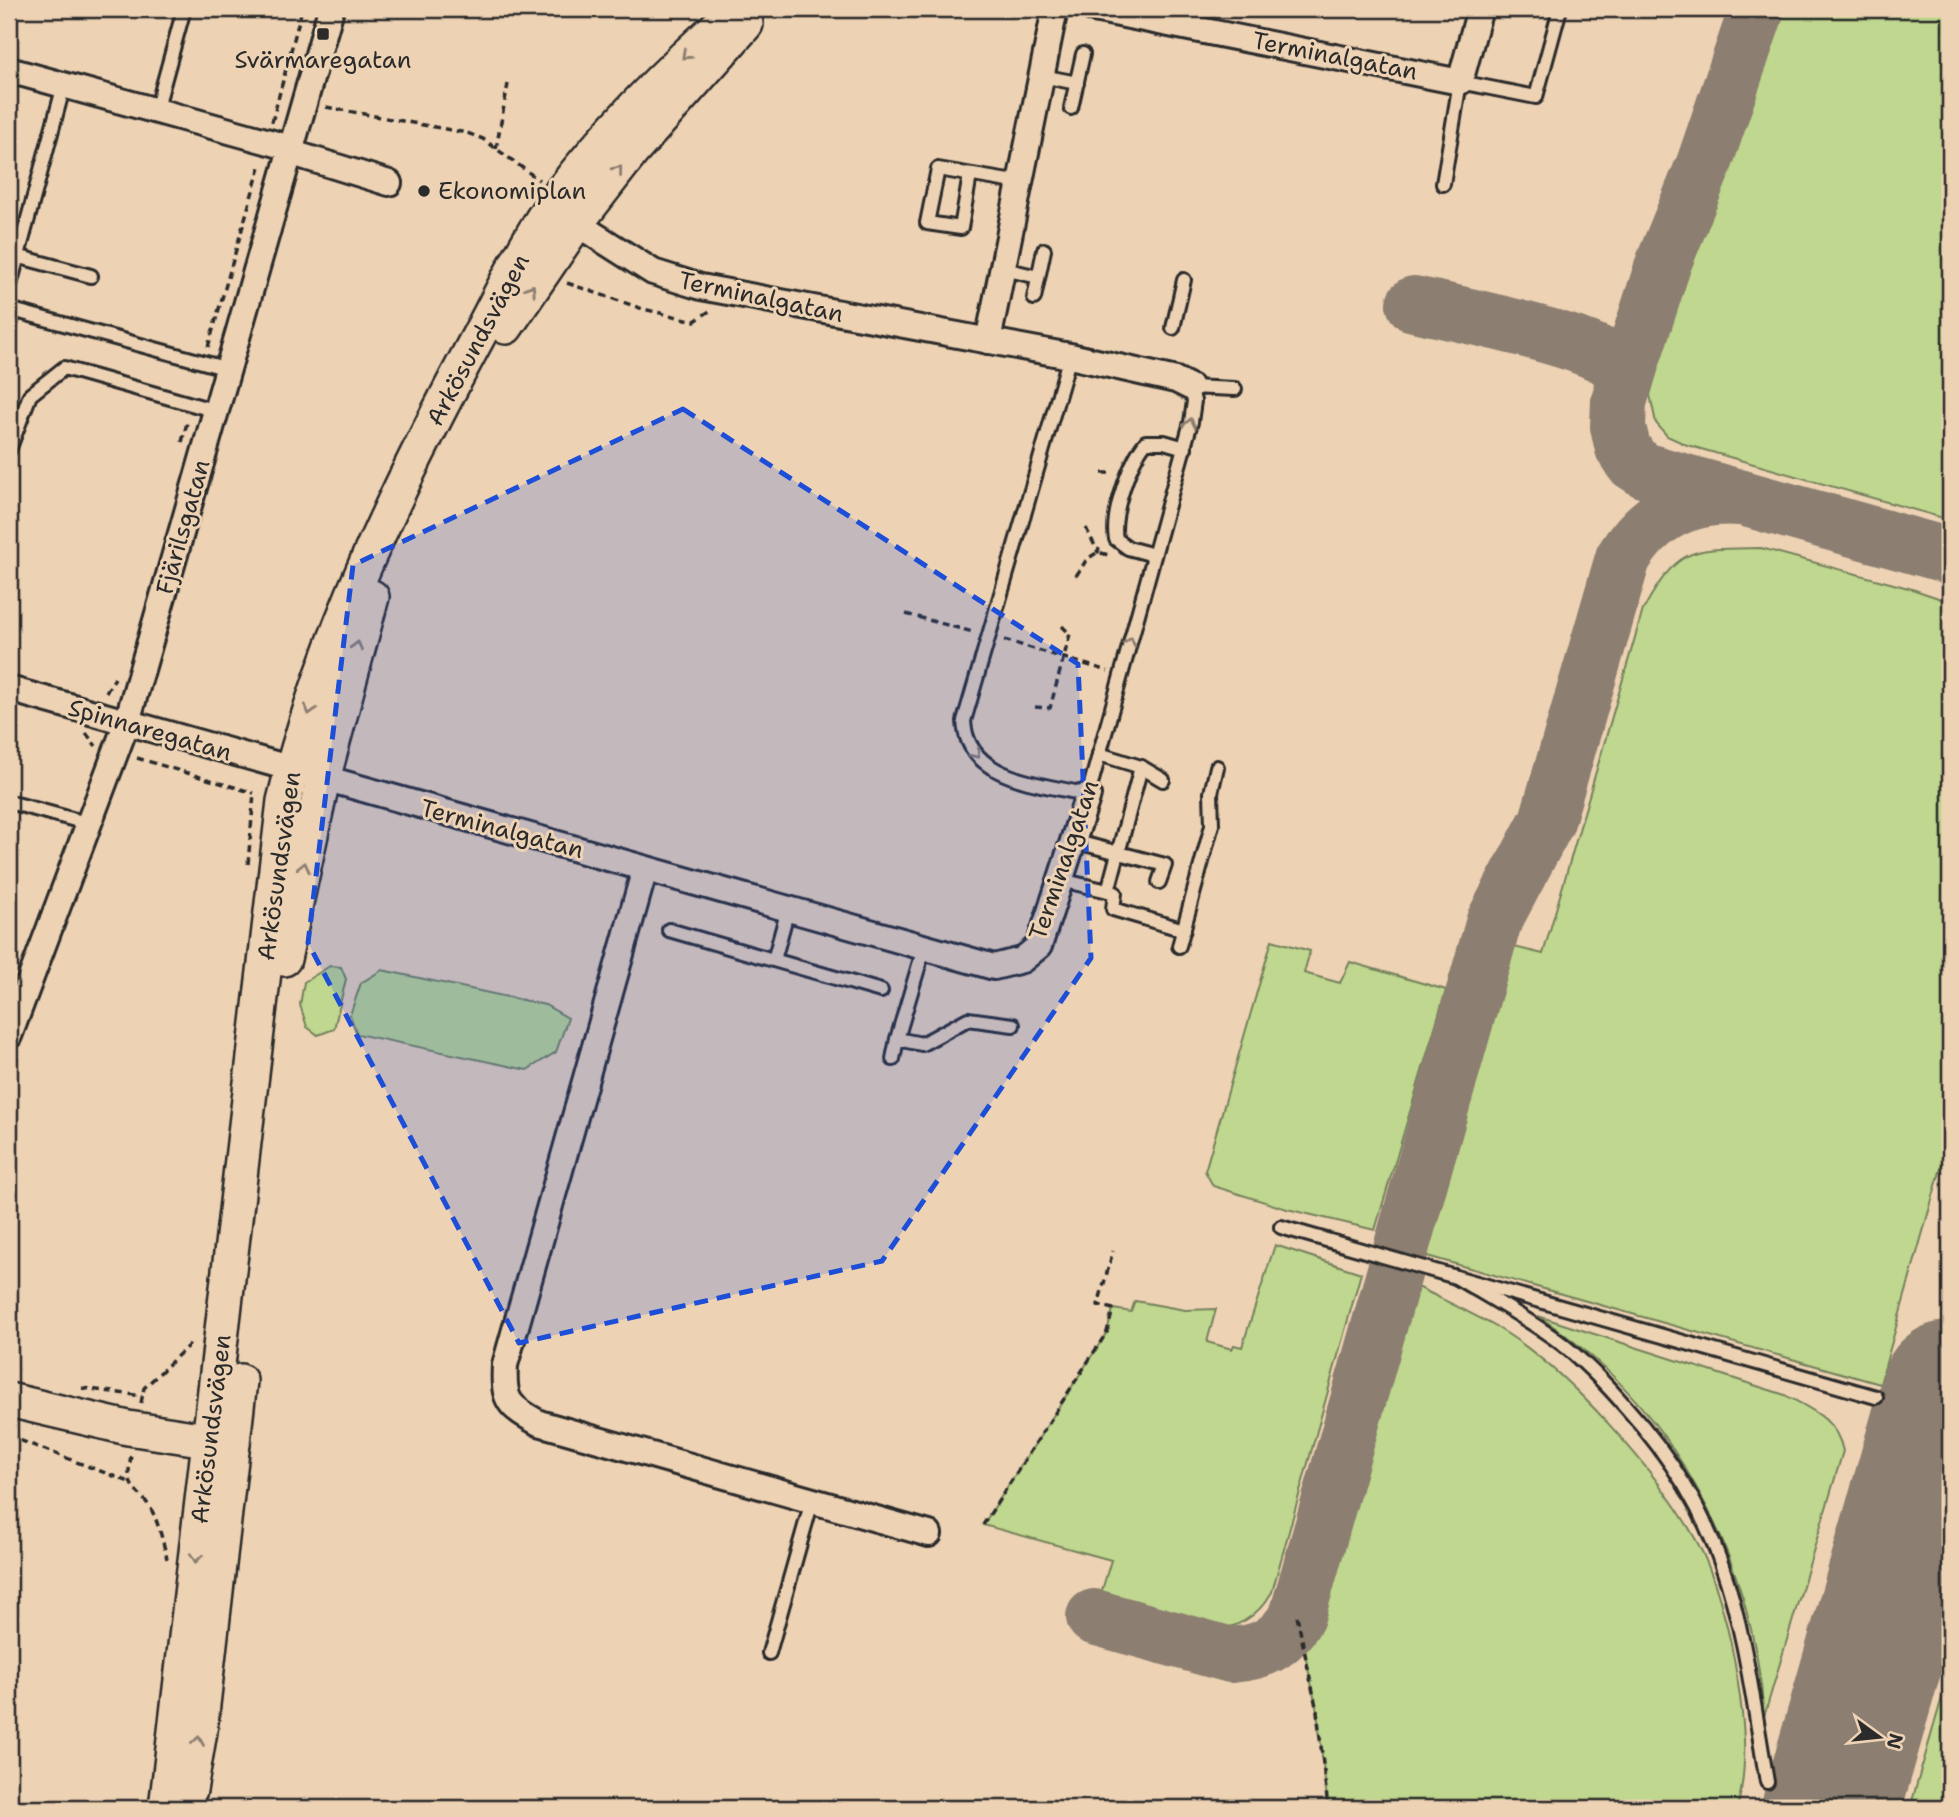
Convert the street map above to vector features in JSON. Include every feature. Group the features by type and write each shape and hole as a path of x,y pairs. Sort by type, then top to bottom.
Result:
{"main road":[{"name":"Arkösundsvägen","path":"187,1808 201,1717 222,1443 271,900 284,800 292,770 330,648 385,521 443,402 561,209 651,88 737,9"},
{"name":"Arkösundsvägen","path":"166,1808 222,1443 262,1099 290,930 323,779 359,639 383,560 414,488 477,371 547,263 561,209 632,152 759,9"},
{"path":"9,1400 136,1430 222,1443"}],"street":[{"name":"Fjärilsgatan","path":"9,1035 127,722 331,9"},
{"path":"988,341 1055,9"},
{"name":"Terminalgatan","path":"1094,9 1168,16 1460,82"},
{"path":"1460,82 1480,9"},
{"path":"9,70 290,150 389,183"},
{"name":"Terminalgatan","path":"561,209 653,272 727,292 1070,356 1176,380 1191,387"},
{"name":"Spinnaregatan","path":"9,689 292,770"},
{"name":"Terminalgatan","path":"292,770 994,967 1023,960 1039,946 1088,795"},
{"path":"645,869 505,1365 503,1390 512,1408 539,1423 929,1534"}],"lane":[{"path":"156,111 184,9"},
{"path":"1443,184 1460,82 1536,97 1560,9"},
{"path":"1071,108 1083,54"},
{"path":"1042,75 1077,83"},
{"path":"9,289 13,255 64,85"},
{"path":"970,175 961,228 927,223 939,169 1020,183"},
{"path":"1034,298 1044,250"},
{"path":"13,255 91,275"},
{"path":"1004,270 1038,277"},
{"path":"1173,328 1184,280"},
{"path":"9,328 11,310 228,369"},
{"path":"1070,356 964,721 965,739 975,756 987,766 1008,775 1088,795"},
{"path":"9,450 30,395 64,368 216,411"},
{"path":"1191,387 1235,389"},
{"name":"Terminalgatan","path":"1088,795 1185,448 1194,401 1191,387"},
{"path":"1154,555 1128,548 1116,539 1114,525 1135,455 1146,442 1164,442 1185,448"},
{"path":"1099,754 1141,767 1163,780"},
{"path":"1108,891 1141,767"},
{"path":"1179,946 1212,825 1210,793 1217,767"},
{"path":"9,802 90,824"},
{"path":"1073,841 1165,865 1159,882"},
{"path":"1061,880 1115,893 1112,909 1184,930"},
{"path":"774,960 788,909"},
{"path":"669,930 881,991"},
{"path":"893,1059 923,948"},
{"path":"897,1039 922,1044 968,1019 1013,1025"},
{"path":"1281,1227 1876,1397"},
{"path":"1454,1276 1559,1343 1594,1371 1675,1466 1708,1524 1732,1596 1752,1681 1766,1782"},
{"path":"769,1653 812,1501"}],"path":[{"path":"496,149 508,84"},
{"path":"303,102 467,132 496,149 561,209"},
{"path":"547,263 562,282 643,309 695,321 707,314 727,292"},
{"path":"1076,576 1087,559 1098,552 1111,556"},
{"path":"906,614 1121,675"},
{"path":"1035,707 1050,708 1070,634 1061,625"},
{"path":"983,1525 1107,1332 1114,1310 1098,1305 1113,1251"},
{"path":"74,1386 142,1396"},
{"path":"136,1430 128,1471 130,1482 153,1515 167,1567"},
{"path":"9,1436 130,1482"},
{"path":"1297,1616 1317,1711 1328,1808"}],"highlighted area":[{"path":"683,409 1078,664 1091,958 882,1261 519,1343 308,943 353,565"}],"green space":[{"path":"1773,9 1950,9 1950,520 1687,445 1667,436 1656,423 1650,395 1686,265"},
{"path":"1761,548 1950,602 1950,1136 1880,1384 1420,1254 1509,950 1514,947 1543,954 1643,610 1667,573 1689,555 1718,549"},
{"path":"1272,940 1310,951 1304,973 1340,983 1350,962 1446,990 1375,1230 1287,1209 1213,1186 1205,1171"},
{"path":"330,966 341,967 346,979 334,1029 318,1035 307,1027 300,1005 304,982"},
{"path":"382,970 545,1005 568,1018 556,1052 527,1070 357,1034 350,1015 361,983"},
{"path":"1275,1245 1361,1273 1272,1592 1256,1613 1237,1625 1215,1630 1192,1630 1098,1604 1111,1560 983,1525 1107,1332 1113,1309 1131,1312 1135,1301 1185,1310 1216,1309 1207,1342 1232,1349 1234,1345 1242,1347"},
{"path":"1412,1284 1498,1328 1552,1368 1608,1423 1634,1453 1658,1483 1696,1540 1710,1571 1727,1625 1742,1710 1744,1759 1737,1808 1328,1808 1317,1711 1297,1616 1312,1619"},
{"path":"1538,1316 1785,1395 1822,1416 1835,1430 1843,1451 1764,1717 1757,1658 1743,1600 1723,1543 1698,1490 1666,1439 1628,1393 1586,1351"},
{"path":"1950,1670 1950,1808 1910,1808"}],"taxiway":[{"path":"1757,9 1704,164 1664,262 1619,401 1618,427 1623,448 1632,462 1646,471 1950,556"},
{"path":"1414,304 1520,328 1602,355 1615,364 1619,371 1621,395"},
{"path":"1094,1617 1231,1655 1252,1652 1270,1645 1297,1616 1494,921 1547,821 1623,558 1646,529 1673,510 1705,499 1741,498"}],"runway":[{"path":"1831,1808 1950,1390"}],"place":[{"name":"Svärmaregatan","path":"323,34"},
{"name":"Ekonomiplan","path":"424,191"}]}
